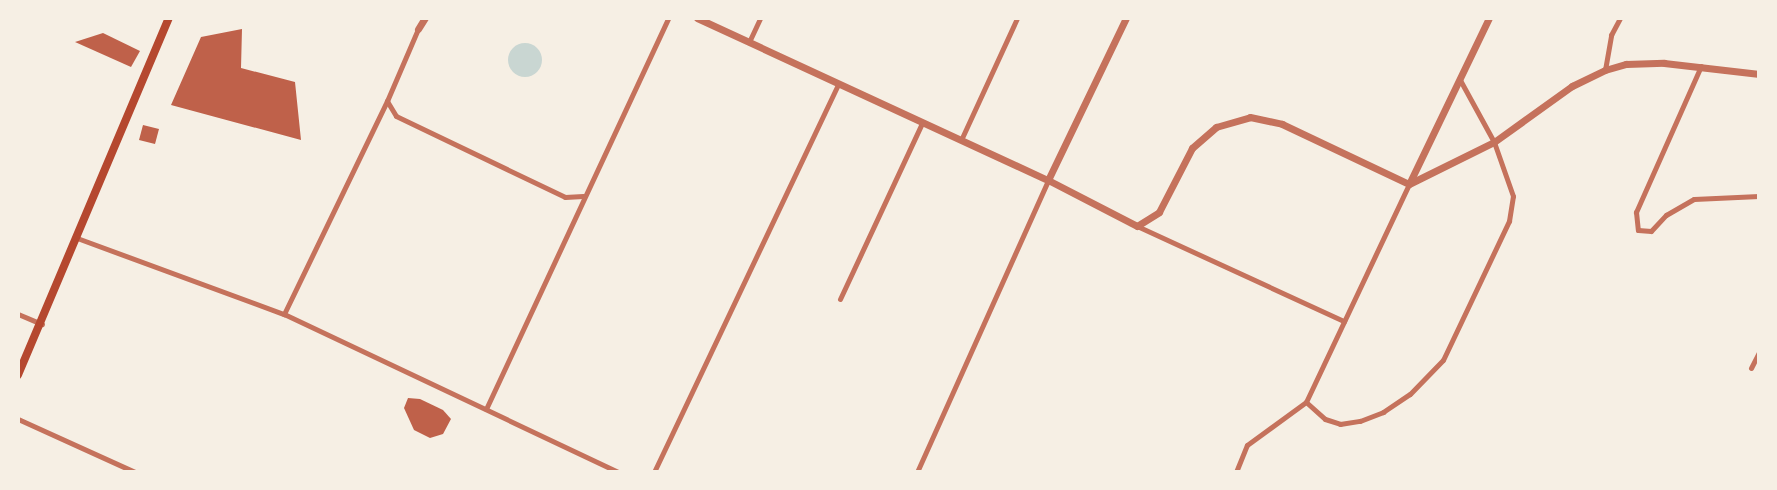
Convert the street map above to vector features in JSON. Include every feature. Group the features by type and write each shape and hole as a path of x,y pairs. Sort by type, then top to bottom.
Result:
{"main road":[{"path":"18,375 42,324 169,18"}],"street":[{"path":"418,29 419,18"},
{"path":"284,314 425,18"},
{"path":"486,409 583,196 668,18"},
{"path":"697,18 1048,180 1137,226 1344,321"},
{"path":"749,42 760,18"},
{"path":"961,140 1017,18"},
{"path":"918,472 1048,180 1126,18"},
{"path":"1236,472 1247,445 1306,402 1489,18"},
{"path":"1605,70 1611,35 1620,18"},
{"path":"1409,184 1494,142 1572,86 1605,70 1626,64 1701,66 1759,74"},
{"path":"1701,66 1636,212 1638,230 1651,231 1666,215 1694,199 1759,196"},
{"path":"1306,402 1325,419 1340,424 1360,421 1383,412 1410,394 1443,360 1509,221 1513,196 1494,142 1460,80"},
{"path":"654,472 838,85"},
{"path":"387,101 396,116 564,197 583,196"},
{"path":"1137,226 1159,212 1191,148 1204,137 1233,120 1250,117 1282,124 1409,184"},
{"path":"840,299 922,123"},
{"path":"77,238 284,314 618,472"},
{"path":"18,314 42,324"},
{"path":"1750,368 1759,352"},
{"path":"18,419 135,472"}],"shaded area":[{"path":"525,43 537,48 542,60 537,72 525,77 513,72 508,60 513,48"}],"building":[{"path":"242,29 241,68 295,82 301,140 171,105 201,37"},
{"path":"103,33 140,51 131,67 75,42"},
{"path":"143,125 159,129 155,144 139,140"},
{"path":"408,398 420,399 443,410 451,419 443,434 430,438 414,430 404,408"}]}
